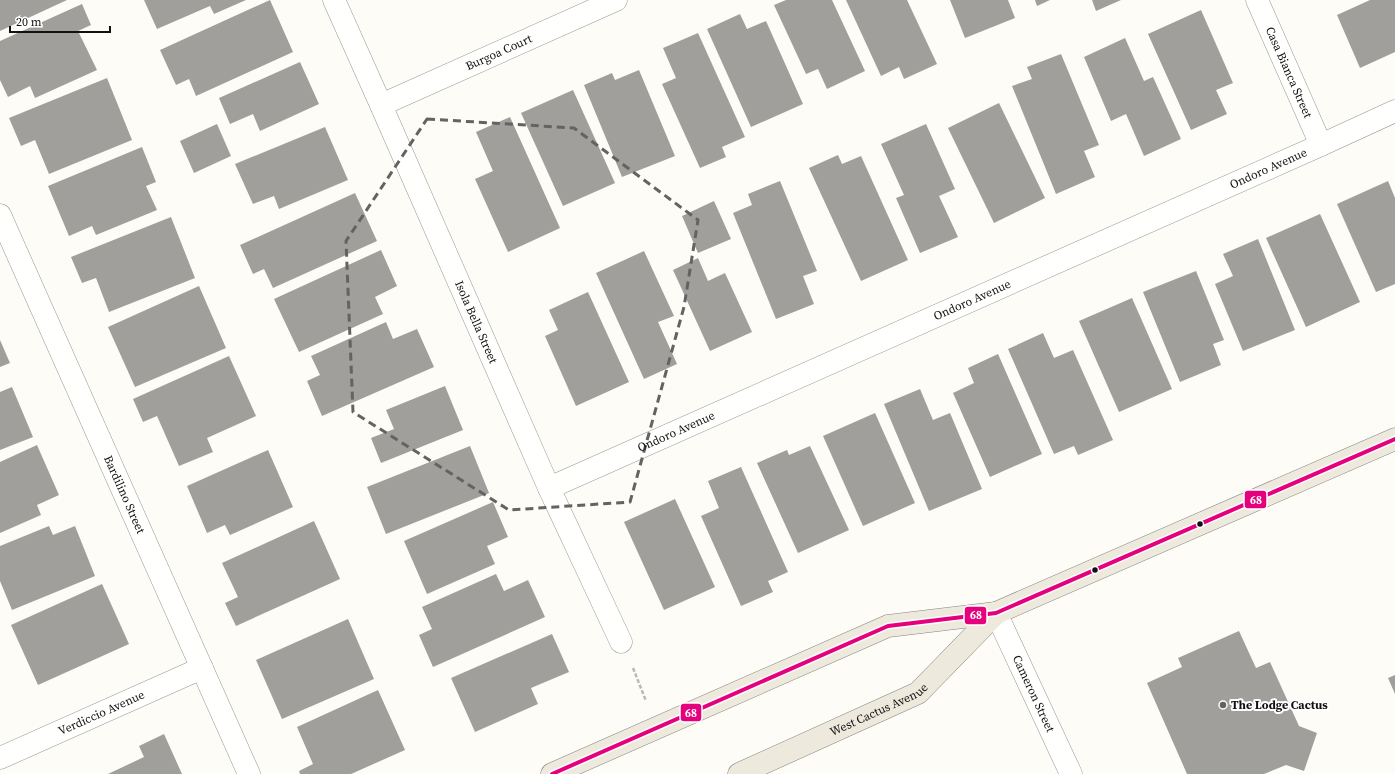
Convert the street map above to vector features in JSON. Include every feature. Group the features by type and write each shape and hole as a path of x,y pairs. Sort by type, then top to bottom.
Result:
{"main road":[{"name":"West Cactus Avenue","path":"552,774 888,626 996,613 1395,439"},
{"name":"West Cactus Avenue","path":"739,774 918,693 996,613"}],"street":[{"name":"Isola Bella Street","path":"334,0 549,488 622,642"},
{"name":"Burgoa Court","path":"381,105 616,0"},
{"name":"Casa Bianca Street","path":"1257,0 1321,145"},
{"name":"Ondoro Avenue","path":"549,488 1395,111"},
{"name":"Bardilino Street","path":"0,215 249,774"},
{"name":"Cameron Street","path":"996,613 1071,774"},
{"name":"Verdiccio Avenue","path":"0,758 202,668"}],"path":[{"path":"622,642 647,701"}],"highlighted area":[{"path":"427,119 574,128 698,220 684,307 630,502 509,510 353,412 346,241"}],"building":[{"path":"0,0 67,0 0,31"},
{"path":"144,0 246,0 214,14 210,6 157,29"},
{"path":"270,0 293,52 196,96 189,79 176,85 160,50"},
{"path":"786,0 832,0 865,71 827,89 818,69 806,74 774,5"},
{"path":"846,0 907,0 937,64 904,79 899,67 881,76"},
{"path":"950,0 1008,0 1015,18 965,38"},
{"path":"1035,0 1050,0 1037,6"},
{"path":"1092,0 1121,0 1096,11"},
{"path":"1370,0 1395,0 1395,52 1360,68 1337,15"},
{"path":"82,4 91,25 78,31 97,70 35,98 30,86 8,97 0,80 0,41"},
{"path":"1201,10 1233,83 1216,90 1227,114 1191,130 1148,34"},
{"path":"740,14 747,29 766,21 803,104 751,127 707,29"},
{"path":"698,33 745,137 722,147 726,157 700,168 662,84 676,78 663,48"},
{"path":"1125,38 1144,81 1153,77 1181,139 1144,156 1126,114 1111,121 1084,57"},
{"path":"1061,54 1099,145 1084,151 1095,177 1056,194 1012,86 1032,79 1027,67"},
{"path":"300,62 319,104 260,131 253,114 230,124 219,98"},
{"path":"639,70 675,156 622,177 584,85 612,73 615,80"},
{"path":"107,78 132,140 49,174 35,140 21,146 9,118"},
{"path":"573,90 615,183 563,206 521,113"},
{"path":"999,103 1045,198 994,223 948,128"},
{"path":"510,117 560,228 508,252 475,179 493,171 476,132"},
{"path":"217,124 231,156 194,173 180,141"},
{"path":"926,124 955,189 939,196 958,237 920,253 896,198 904,195 881,144"},
{"path":"325,127 348,180 279,209 274,196 253,204 235,164"},
{"path":"142,147 156,182 146,186 157,210 96,235 92,226 69,236 48,186"},
{"path":"838,155 842,164 861,156 908,260 861,281 809,168"},
{"path":"780,181 817,271 803,276 814,304 776,319 733,213 752,205 748,194"},
{"path":"1388,181 1395,198 1395,284 1376,292 1337,204"},
{"path":"355,193 377,241 273,288 264,269 253,274 240,245"},
{"path":"714,201 731,239 698,253 682,216"},
{"path":"1320,214 1360,302 1306,327 1266,238"},
{"path":"171,217 195,278 109,312 96,278 82,283 71,257"},
{"path":"1258,239 1295,330 1243,351 1215,284 1233,276 1223,254"},
{"path":"381,250 397,286 375,297 383,314 299,352 274,299"},
{"path":"644,251 674,316 658,322 677,364 644,379 596,273"},
{"path":"698,258 708,281 725,273 752,332 710,351 673,270"},
{"path":"1196,271 1224,340 1213,344 1221,365 1180,382 1143,292"},
{"path":"199,286 226,348 135,387 108,327"},
{"path":"588,292 629,382 576,406 545,336 558,330 549,310"},
{"path":"1132,298 1172,389 1119,412 1079,321"},
{"path":"386,322 393,339 417,329 434,367 322,416 307,381 320,375 311,356"},
{"path":"1043,333 1054,358 1073,350 1113,440 1078,455 1074,446 1054,454 1008,349"},
{"path":"0,340 10,363 0,367"},
{"path":"998,354 1042,454 990,477 953,393 974,383 968,368"},
{"path":"229,356 256,416 207,438 213,452 179,466 157,416 143,422 133,399"},
{"path":"445,386 463,430 381,463 371,438 394,429 386,410"},
{"path":"12,387 33,437 0,450 0,392"},
{"path":"920,389 933,420 950,413 982,489 929,511 884,404"},
{"path":"875,413 915,503 863,526 823,436"},
{"path":"37,445 59,495 37,505 41,515 0,533 0,462"},
{"path":"470,446 489,493 386,534 367,487"},
{"path":"810,446 849,530 798,553 757,463 787,450 789,455"},
{"path":"268,450 293,507 230,535 225,525 207,533 187,486"},
{"path":"741,467 788,572 768,581 773,592 741,606 701,516 719,508 708,481"},
{"path":"675,499 715,587 664,610 624,522"},
{"path":"493,502 508,537 487,546 495,564 427,594 404,541"},
{"path":"314,521 340,579 236,626 225,603 238,597 222,563"},
{"path":"49,526 53,535 75,526 95,576 12,610 0,581 0,546"},
{"path":"496,574 504,591 528,580 545,617 433,667 419,635 432,629 422,607"},
{"path":"102,584 129,644 38,685 11,625"},
{"path":"348,619 374,679 282,719 256,660"},
{"name":"The Lodge Cactus","path":"1239,631 1256,668 1270,662 1299,726 1317,733 1304,771 1286,765 1264,774 1187,774 1147,683 1182,667 1178,658"},
{"path":"552,634 569,672 531,688 538,704 475,732 451,678"},
{"path":"1395,675 1395,694 1388,678"},
{"path":"378,690 405,750 351,774 300,774 299,771 313,764 297,727"},
{"path":"164,734 182,774 108,774 144,757 139,746"}],"transit line":[{"name":"68","path":"552,774 888,626 996,613 1395,439"}],"place":[{"name":"The Lodge Cactus","path":"1223,705"}]}
